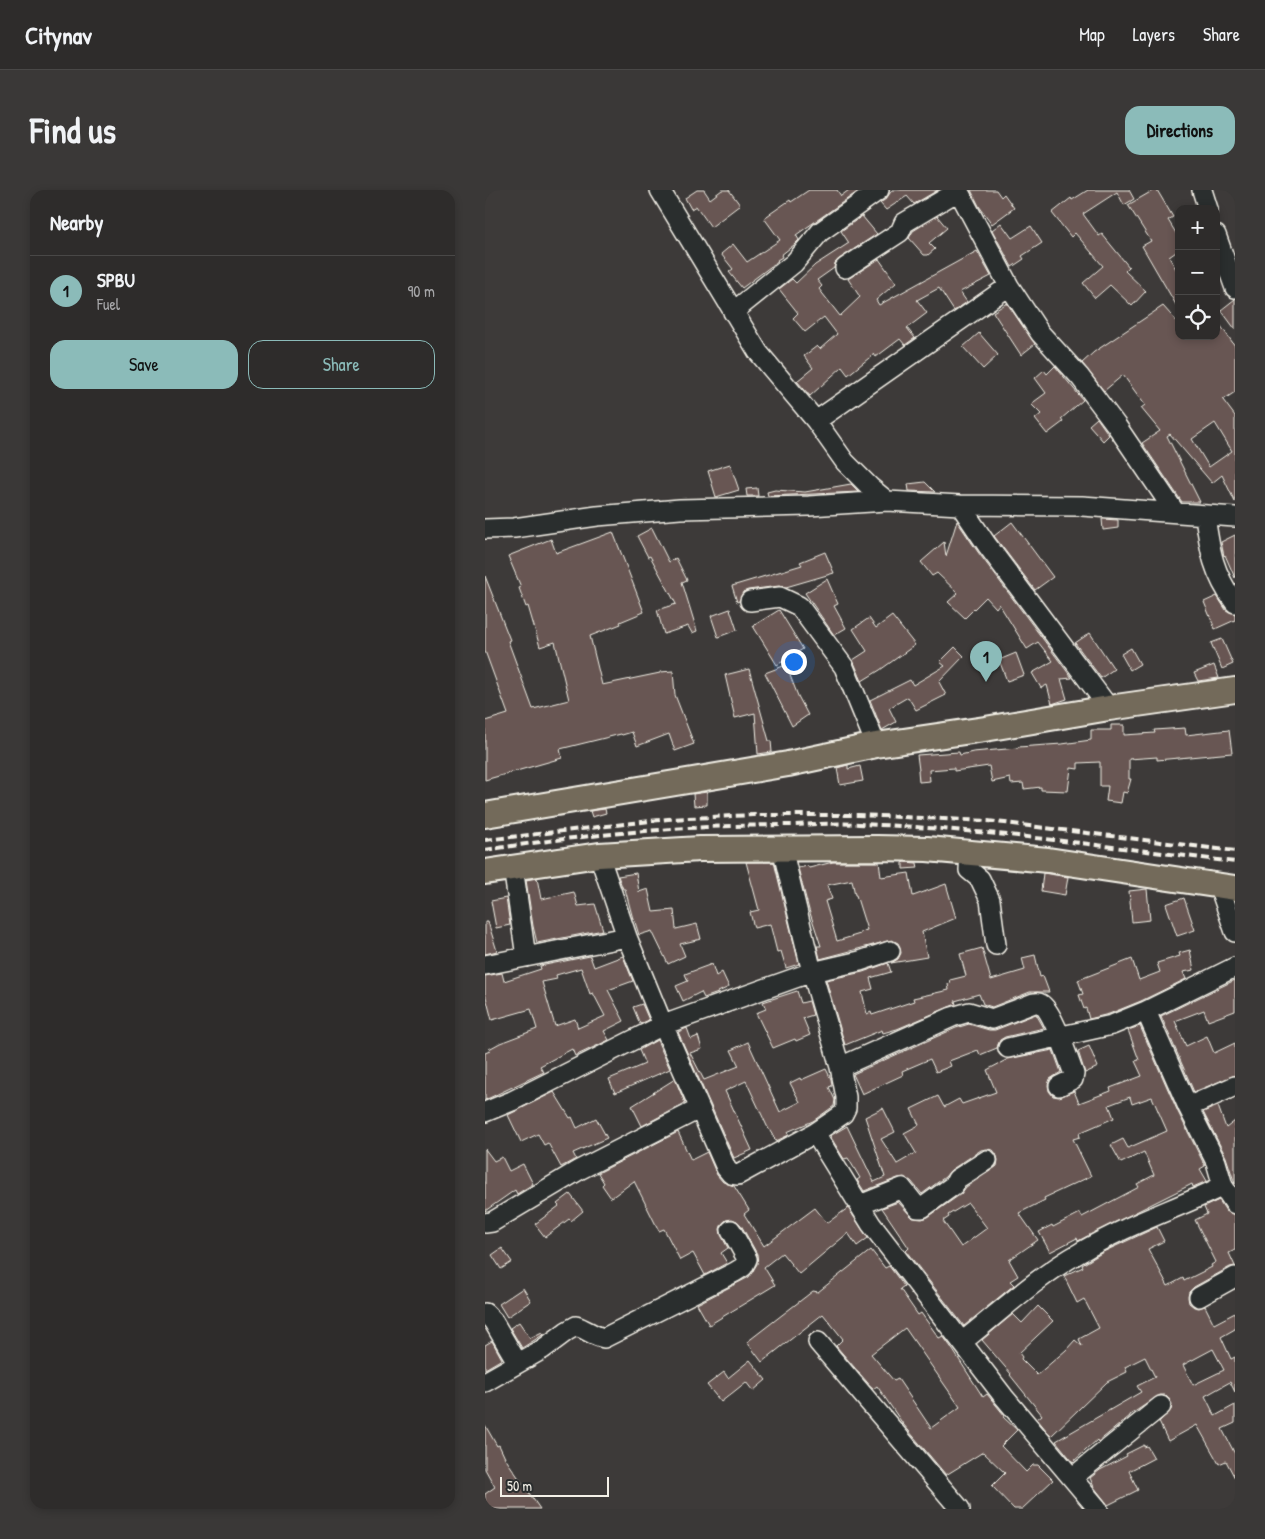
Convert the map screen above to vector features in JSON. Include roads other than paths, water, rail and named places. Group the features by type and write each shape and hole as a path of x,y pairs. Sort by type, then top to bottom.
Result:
{"main road":[{"path":"485,815 788,764 877,745 1235,690"},
{"path":"485,872 599,855 700,849 877,848 970,852 1048,860 1227,887"}],"street":[{"path":"660,190 758,352 816,421 845,462 887,501"},
{"path":"733,312 794,263 820,232 879,190"},
{"path":"845,268 900,232 904,223 958,190 1009,286 1040,333 1080,377 1116,425 1175,512"},
{"path":"1202,190 1207,205"},
{"path":"1220,246 1235,288"},
{"path":"816,421 1009,286"},
{"path":"485,529 514,528 597,516 680,509 809,506 887,501 960,506 1083,506 1235,517"},
{"path":"960,506 1109,708"},
{"path":"1205,516 1212,562 1235,603"},
{"path":"750,601 780,597 799,606 844,667 877,745"},
{"path":"599,855 627,937 699,1109 726,1168 731,1174 738,1175 815,1133 843,1114 846,1108 845,1091 812,972 782,848"},
{"path":"970,852 969,870 981,879 990,900 996,945"},
{"path":"513,867 526,956"},
{"path":"1227,887 1235,932"},
{"path":"485,965 627,937"},
{"path":"485,1112 512,1101 663,1025 812,972 860,961 890,951"},
{"path":"1008,1048 1111,1025 1146,1011 1235,968"},
{"path":"839,1067 952,1017 969,1012 992,1019 1033,1003 1038,1003 1044,1006 1052,1019 1075,1076 1059,1086"},
{"path":"962,1342 1038,1280 1080,1252 1122,1230 1186,1204 1230,1192 1188,1107 1146,1011"},
{"path":"1188,1107 1235,1086"},
{"path":"485,1223 492,1222 579,1170 699,1109"},
{"path":"815,1133 871,1224 1004,1397 1098,1509"},
{"path":"859,1205 902,1188 917,1208 922,1208 954,1185 957,1179 987,1160"},
{"path":"485,1382 517,1362 543,1349 576,1326 586,1329 595,1336 604,1338 735,1272 743,1267 747,1259 731,1230"},
{"path":"1199,1296 1235,1277"},
{"path":"485,1313 493,1321 517,1362"},
{"path":"818,1342 960,1509"},
{"path":"1072,1478 1161,1406"}],"railway":[{"path":"485,840 668,819 754,815 858,815 988,821 1235,851"},
{"path":"485,850 562,839 678,829 755,825 851,824 906,826 1000,834 1235,862"}],"place":[{"name":"SPBU","path":"986,682"}]}
